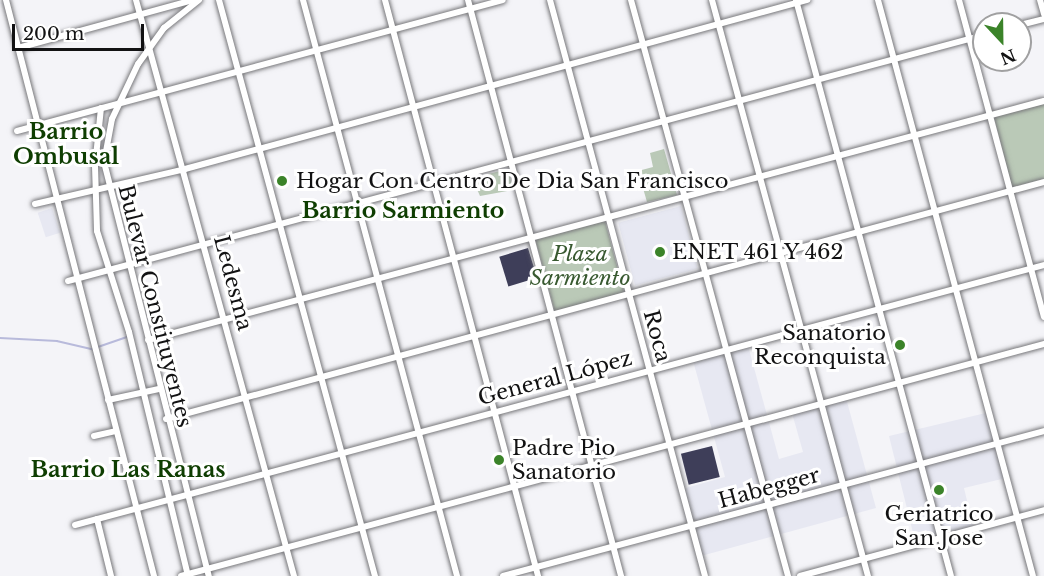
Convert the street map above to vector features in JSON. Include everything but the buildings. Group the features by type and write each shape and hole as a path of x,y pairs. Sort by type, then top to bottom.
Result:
{"street":[{"path":"6,0 154,576"},
{"name":"Ledesma","path":"136,0 164,91 294,576"},
{"path":"18,48 194,0"},
{"name":"Bulevar Constituyentes","path":"199,0 150,45 118,103 104,148 108,189 207,572"},
{"path":"219,0 375,576"},
{"path":"303,0 457,576"},
{"path":"385,0 538,576"},
{"path":"468,0 621,576"},
{"path":"17,131 503,0"},
{"name":"Roca","path":"550,0 705,576"},
{"path":"631,0 788,576"},
{"path":"712,0 868,576"},
{"path":"35,204 108,189 185,169 643,45 796,1 807,0"},
{"path":"878,0 1033,576"},
{"path":"959,0 1044,317"},
{"path":"1040,0 1044,16"},
{"path":"796,1 951,576"},
{"path":"68,281 972,38"},
{"path":"148,340 1044,101"},
{"path":"101,108 95,191 98,231 130,337 141,393 169,501 184,576 207,572 1044,344"},
{"path":"166,418 1044,182"},
{"name":"General López","path":"75,525 418,431 1044,265"},
{"path":"108,400 159,389"},
{"path":"94,436 116,431"},
{"name":"Habegger","path":"503,576 1044,431"},
{"path":"163,478 179,498"},
{"path":"800,576 1044,510"},
{"path":"97,519 111,576"}],"shaded area":[{"name":"ENET 461 Y 462","path":"681,206 698,269 635,286 618,223"},
{"path":"52,208 60,233 46,237 38,213"},
{"path":"747,342 779,459 803,452 792,413 846,398 876,508 701,556 682,489 725,477 692,357"},
{"path":"990,412 1006,478 964,488 974,530 916,545 889,436"}],"green space":[{"path":"1044,104 1044,179 1012,187 994,117"},
{"path":"664,149 677,195 647,202 638,171 653,167 650,153"},
{"path":"508,169 513,190 480,196 472,178"},
{"name":"Plaza Sarmiento","path":"605,221 624,292 555,311 535,240"}],"waterway":[{"path":"98,347 127,337"},
{"path":"0,338 57,341 93,349"}],"place":[{"name":"Hogar Con Centro De Dia San Francisco","path":"282,181"},
{"name":"ENET 461 Y 462","path":"660,252"},
{"name":"Sanatorio Reconquista","path":"900,345"},
{"name":"Padre Pio Sanatorio","path":"499,460"},
{"name":"Geriatrico San Jose","path":"939,490"}],"district":[{"name":"Barrio Ombusal","path":"66,144"},
{"name":"Barrio Sarmiento","path":"403,211"},
{"name":"Barrio Las Ranas","path":"128,470"}]}
